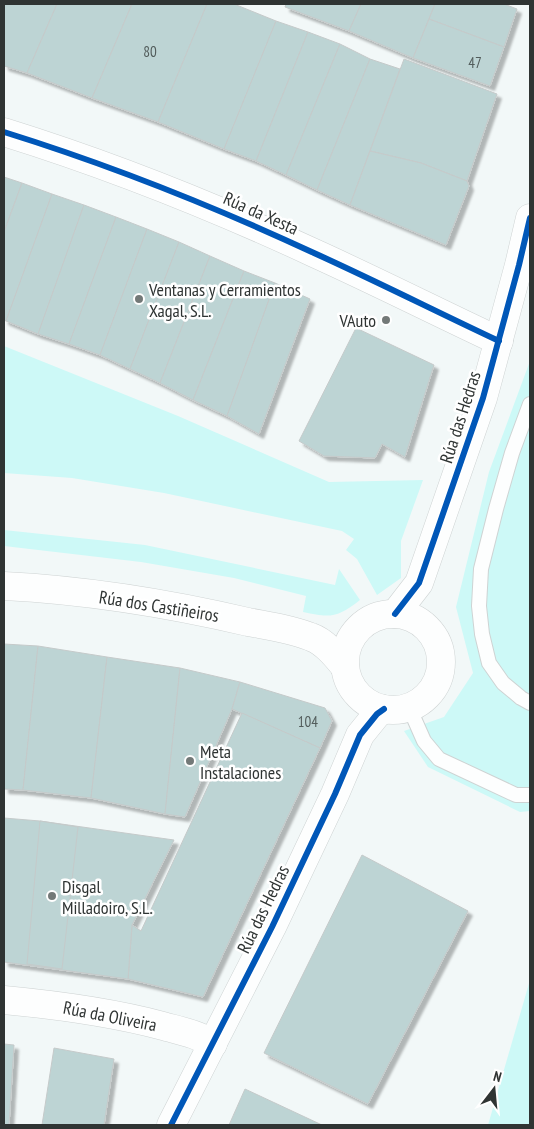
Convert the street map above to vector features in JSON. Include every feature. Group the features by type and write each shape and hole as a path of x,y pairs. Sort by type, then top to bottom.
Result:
{"street":[{"name":"Rúa da Xesta","path":"4,132 129,175 217,210 313,252 499,341"},
{"name":"Rúa das Hedras","path":"395,614 419,583 483,398 530,218"},
{"name":"Rúa das Hedras","path":"171,1125 305,858 360,736 377,714 422,700 432,690 439,676 441,662 439,647 432,634 424,625 419,583"},
{"name":"Rúa dos Castiñeiros","path":"4,586 123,599 223,616 313,637 356,630"},
{"path":"356,630 377,617 395,614 404,615 424,625"},
{"name":"Rúa das Hedras","path":"356,630 346,654 350,678 362,718 360,736"},
{"name":"Rúa dos Castiñeiros","path":"313,637 327,648 350,678"},
{"path":"350,678 363,699 373,705 396,708"},
{"name":"Rúa da Oliveira","path":"4,1000 54,1005 142,1020 200,1036 213,1044"}],"lane":[{"path":"530,404 512,453 496,509 481,569 479,606 482,634 489,663 503,683 530,703"},
{"path":"396,708 438,759 516,796 530,795"}],"shaded area":[{"path":"4,346 178,416 329,482 423,480 401,541 401,578 377,595 357,559 346,550 354,539 342,531 164,493 72,478 4,473"},
{"path":"530,361 530,811 520,812 428,767 404,731 444,717 473,673 456,607 489,472"},
{"path":"4,530 145,545 335,585 339,569 360,600 333,615 312,614 303,612 306,596 234,578 141,562 4,546"},
{"path":"530,980 530,1125 488,1125"}],"building":[{"path":"4,4 57,4 27,73 4,66"},
{"path":"57,4 132,4 92,98 27,73"},
{"path":"132,4 207,4 158,122 92,98"},
{"path":"207,4 234,4 276,21 224,149 158,122"},
{"path":"286,4 361,4 349,31 285,7"},
{"path":"361,4 435,4 413,58 349,31"},
{"path":"435,4 504,4 517,9 504,47 429,19"},
{"path":"429,19 504,47 490,86 413,58"},
{"path":"276,21 308,32 256,161 224,149"},
{"path":"308,32 340,44 286,175 256,161"},
{"path":"340,44 370,59 317,190 286,175"},
{"path":"370,59 400,69 350,205 317,190"},
{"path":"404,59 497,94 467,181 421,163 370,151"},
{"path":"370,151 421,163 467,181 469,186 446,245 350,205"},
{"path":"4,177 22,183 4,232"},
{"path":"22,183 52,194 6,321 4,320 4,232"},
{"path":"52,194 84,205 38,334 6,321"},
{"path":"84,205 116,217 69,344 38,334"},
{"path":"116,217 147,229 100,355 69,344"},
{"name":"Ventanas y Cerramientos Xagal, S.L.","path":"147,229 179,242 130,369 100,355"},
{"path":"179,242 210,256 160,383 130,369"},
{"path":"210,256 244,271 193,400 160,383"},
{"path":"244,271 275,283 227,416 193,400"},
{"path":"275,283 310,299 259,434 227,416"},
{"path":"356,328 434,365 405,457 382,444 375,458 324,456 299,441"},
{"path":"4,644 38,646 23,790 4,789"},
{"path":"38,646 107,657 91,798 23,790"},
{"path":"107,657 180,668 165,814 91,798"},
{"name":"Meta Instalaciones","path":"180,668 240,682 232,709 185,817 165,814"},
{"path":"240,682 325,708 332,721 320,748 232,709"},
{"path":"242,713 320,748 203,997 128,979 132,925 141,931"},
{"path":"4,818 40,821 174,840 132,925 128,979 4,962"},
{"name":"Disgal Milladoiro, S.L.","path":"40,821 78,827 62,969 27,964"},
{"path":"362,855 468,911 368,1104 264,1053"},
{"path":"4,1044 14,1045 9,1125 4,1125"},
{"path":"54,1048 114,1059 104,1125 42,1125"},
{"path":"245,1089 322,1125 229,1125"}],"cycle path":[{"path":"4,132 122,172 238,219 499,341"},
{"path":"395,614 419,583 483,398 530,218"},
{"path":"171,1125 272,927 335,794 360,735 377,714 384,709"}],"place":[{"name":"Ventanas y Cerramientos Xagal, S.L.","path":"139,299"},
{"name":"VAuto","path":"386,320"},
{"name":"Meta Instalaciones","path":"190,761"},
{"name":"Disgal Milladoiro, S.L.","path":"52,896"}]}
